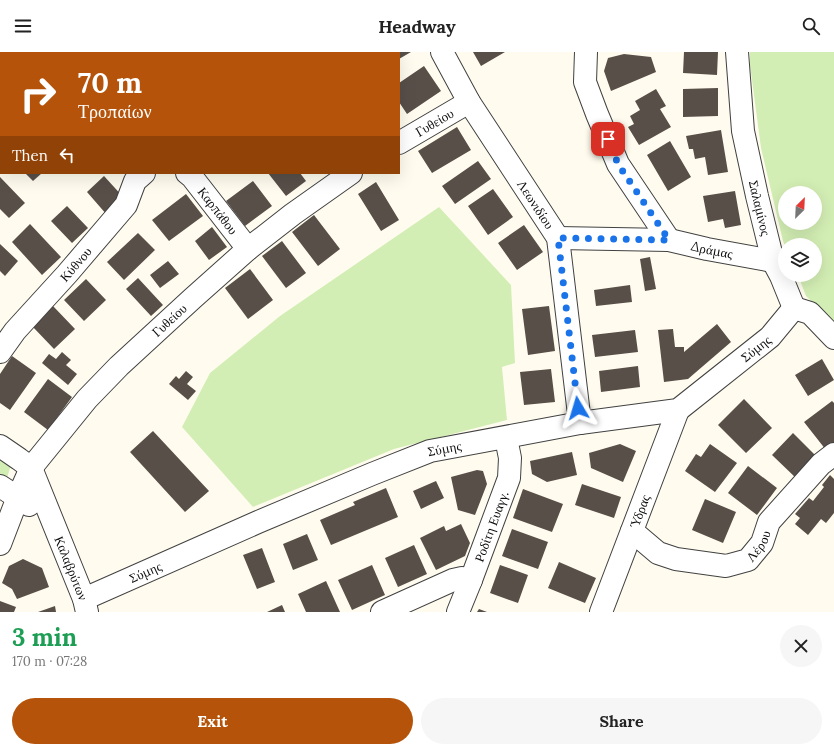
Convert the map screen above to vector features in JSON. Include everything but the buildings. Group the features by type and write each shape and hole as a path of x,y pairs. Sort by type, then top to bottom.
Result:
{"street":[{"name":"Λεωνιδίου","path":"442,52 469,102 558,238 580,423"},
{"path":"586,52 586,82 597,114 618,164 669,240"},
{"name":"Σαλαμίνος","path":"737,52 743,130 757,196 773,261 794,308"},
{"name":"Γυθείου","path":"400,142 469,102"},
{"name":"Καρπάθου","path":"188,174 248,249"},
{"name":"Γυθείου","path":"0,544 9,491 87,400 119,366 248,249 293,214 350,174"},
{"name":"Κύθνου","path":"0,352 15,331 67,274 126,205 135,176"},
{"name":"Δράμας","path":"558,238 669,240 707,249 773,261"},
{"path":"794,308 810,313 834,338"},
{"name":"Σύμης","path":"85,606 258,522 430,451 580,423 678,410 770,337 794,308"},
{"name":"Ύδρας","path":"601,612 678,410"},
{"name":"Ροδίτη Ευαγγ.","path":"458,612 509,478 510,458 506,438"},
{"path":"0,446 30,468"},
{"name":"Λέρου","path":"632,531 658,553 676,559 726,566 748,560 762,543 769,522 820,464 834,454"},
{"name":"Καλαβρύτων","path":"30,468 85,606"},
{"name":"Καλαβρύτων","path":"9,491 53,525"},
{"path":"382,612 453,580 462,578 471,580"}],"green space":[{"path":"750,52 834,52 834,324 806,296 801,282 822,282 822,238 782,238 780,230 822,230 822,186 778,186 778,220 761,148 750,65"},
{"path":"439,207 511,285 515,363 502,367 507,420 394,449 253,507 182,427 210,373 280,316"},
{"path":"0,456 12,462 7,478 0,476"}],"route":[{"path":"578,408 558,238 669,240 618,164 608,139"}]}
